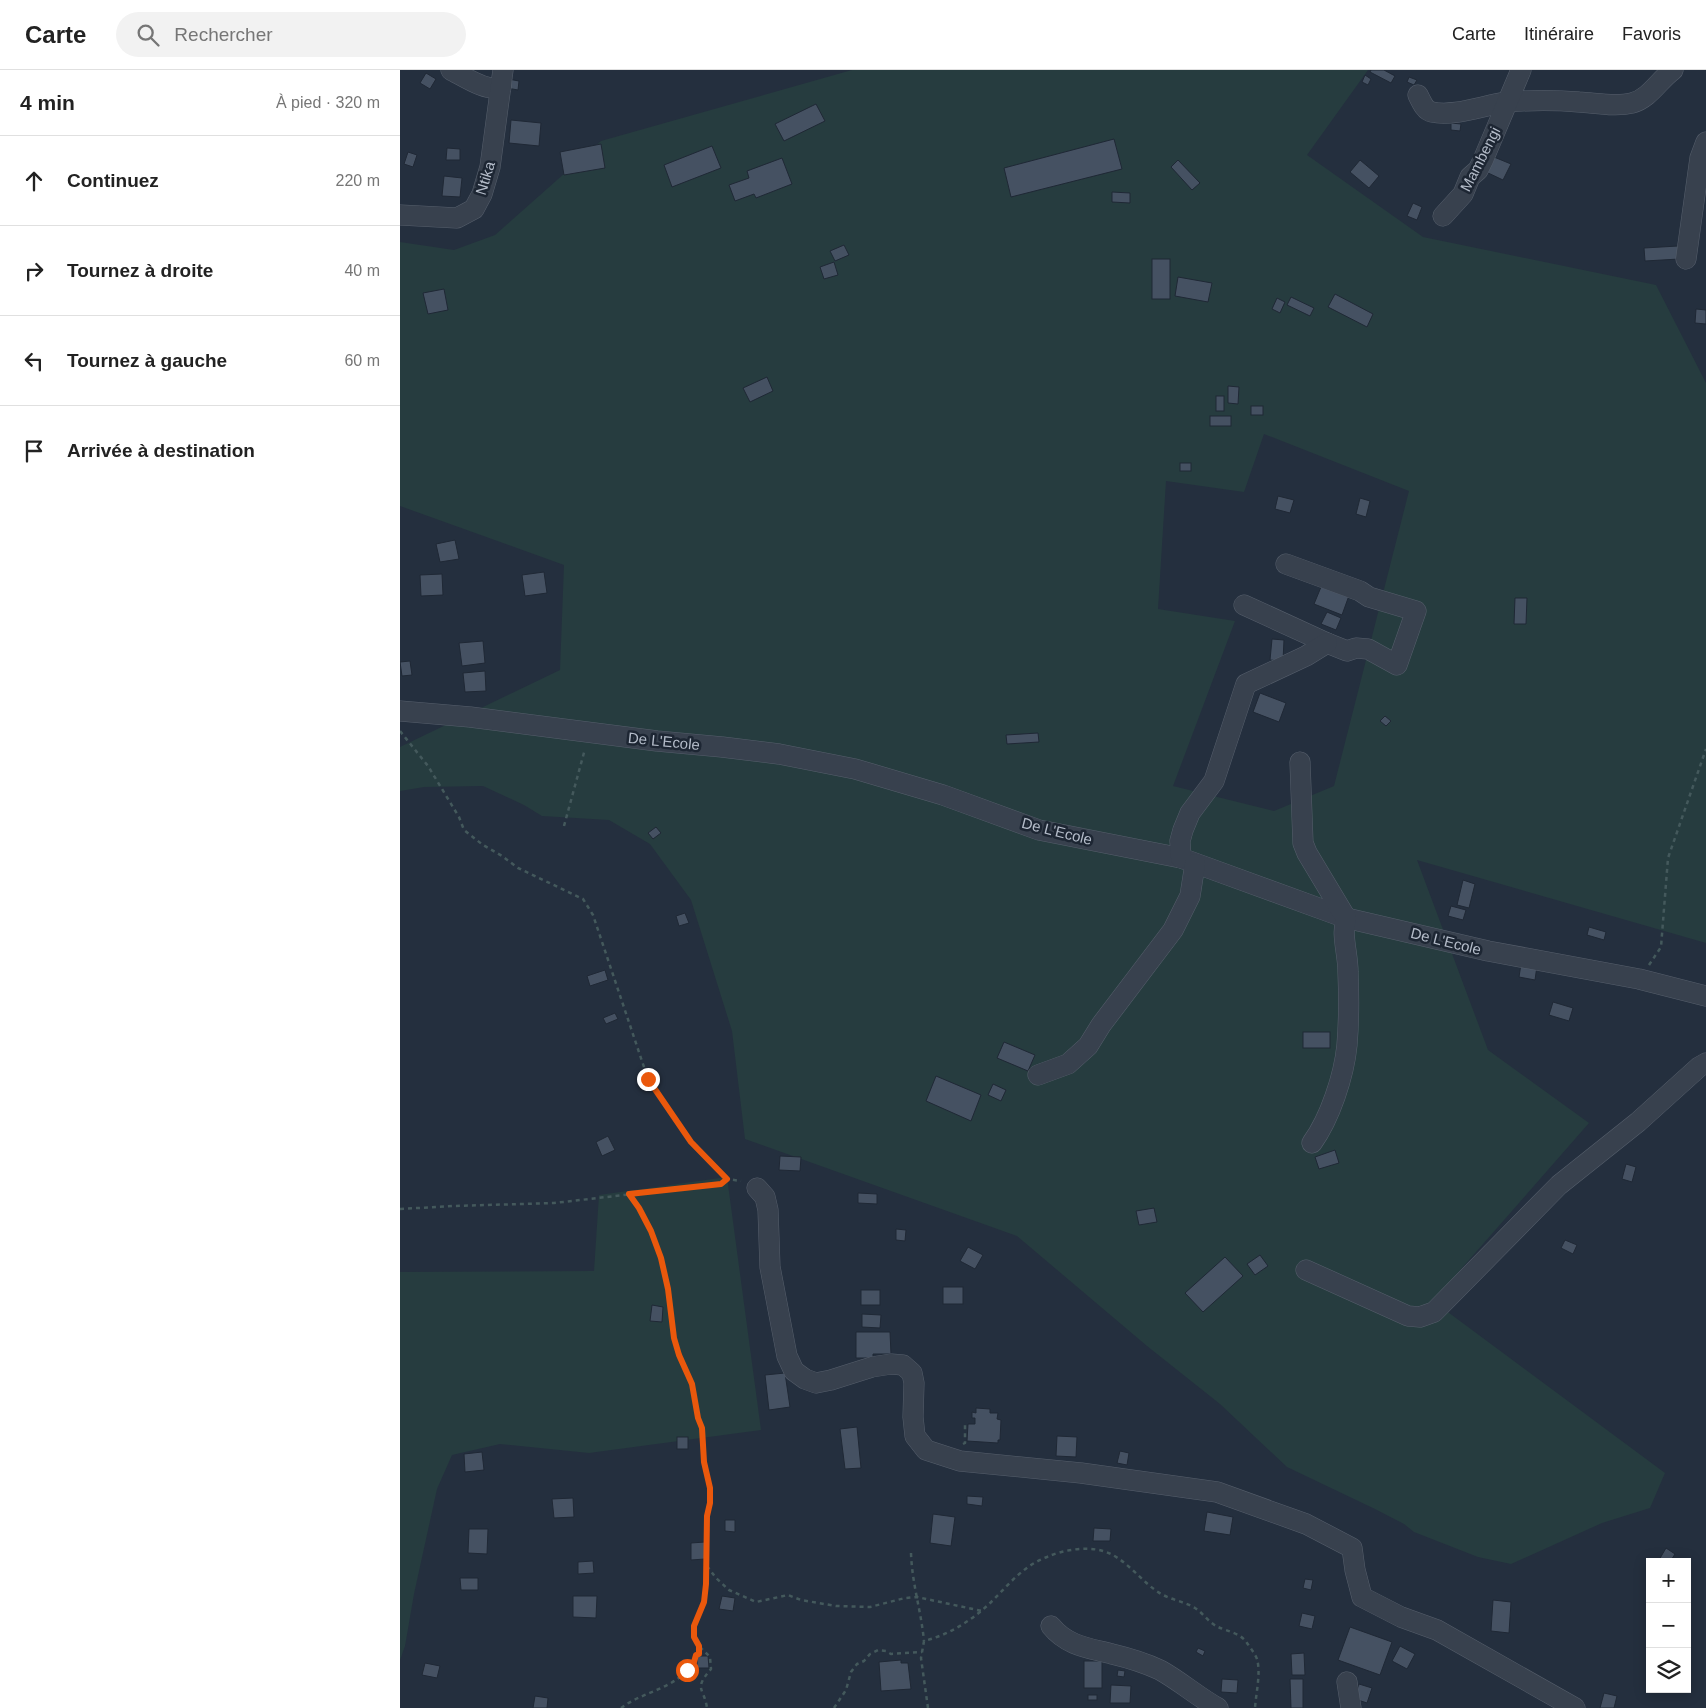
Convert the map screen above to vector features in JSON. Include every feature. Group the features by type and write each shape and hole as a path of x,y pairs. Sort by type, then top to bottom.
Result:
{"street":[{"path":"451,70 493,89 502,78"},
{"name":"Mambengi","path":"1444,216 1463,194 1470,177 1478,170 1520,70"},
{"path":"1418,95 1426,109 1433,113 1451,113 1507,102 1634,103 1650,92 1665,75 1673,70"},
{"name":"Ntika","path":"400,215 457,218 474,209 482,194 490,167 502,78"},
{"path":"1686,259 1700,158 1706,142"},
{"path":"1244,605 1347,651 1356,648 1368,649 1397,665 1416,611 1369,597 1360,591 1286,564"},
{"path":"1038,1075 1068,1064 1088,1046 1101,1025 1173,930 1190,896 1188,861 1180,841 1183,830 1190,813 1214,780 1246,684 1306,656 1327,643"},
{"name":"De L'Ecole","path":"400,711 779,754 855,768 943,795 1039,830 1188,861 1346,918 1488,951 1640,979 1706,996"},
{"path":"1300,762 1303,843 1307,853 1346,918 1344,932 1348,971 1347,1046 1340,1078 1328,1113 1321,1130 1312,1142"},
{"path":"1306,1270 1408,1316 1420,1317 1434,1312 1559,1185 1638,1122 1699,1067 1706,1063"},
{"path":"757,1188 765,1197 768,1210 770,1267 787,1356 794,1371 805,1379 816,1383 872,1367 891,1364 903,1365 912,1372 914,1383 913,1418 915,1436 926,1450 932,1453 960,1461 1081,1473 1217,1492 1306,1524 1352,1548 1354,1570 1362,1597 1401,1617 1436,1630 1575,1708"},
{"path":"1051,1626 1064,1639 1086,1649 1130,1658 1161,1671 1218,1708"},
{"path":"1347,1682 1351,1708"}],"path":[{"path":"400,731 428,766 459,817 464,830 518,868 583,899 593,915 648,1079 691,1142 727,1179 746,1182 757,1188"},
{"path":"564,826 589,733"},
{"path":"1640,979 1661,947 1668,858 1706,749"},
{"path":"400,1210 454,1206 554,1203 721,1184 727,1179"},
{"path":"629,1194 651,1231 661,1258 668,1289 674,1338 679,1355 692,1384 698,1418 702,1428 704,1462 710,1488 710,1503 707,1516 707,1566 704,1602 694,1626 694,1637 704,1653 710,1657 711,1670 701,1681 701,1688 707,1708"},
{"path":"924,1641 949,1632 982,1611 1004,1588 1032,1564 1047,1556 1066,1551 1102,1550 1118,1558 1158,1592 1193,1607 1215,1626 1246,1640 1257,1659 1258,1676 1255,1708"},
{"path":"911,1553 913,1583 921,1615 924,1641 921,1658 928,1708"},
{"path":"707,1566 729,1590 756,1602 788,1595 801,1600 836,1606 870,1607 905,1598 917,1598 982,1611"},
{"path":"621,1708 628,1703 672,1684 694,1662 696,1655 699,1654 699,1646"},
{"path":"834,1708 846,1690 850,1672 870,1654 878,1650 891,1654 922,1652"}],"green space":[{"path":"852,70 1368,70 1307,155 1423,237 1656,285 1706,383 1706,943 1417,860 1488,1050 1589,1123 1433,1301 1665,1473 1650,1508 1602,1523 1511,1564 1478,1557 1414,1532 1404,1524 1375,1509 1287,1467 1220,1404 1147,1346 1017,1236 745,1139 732,1031 691,900 650,844 609,820 542,816 524,805 483,786 424,787 400,791 400,747 560,670 564,565 400,506 400,242 454,250 495,235 601,141","holes":["1264,434 1409,491 1334,786 1274,811 1173,786 1235,621 1158,609 1166,481 1244,492"]},
{"path":"727,1177 761,1430 589,1453 500,1444 452,1455 437,1489 414,1594 405,1646 400,1660 400,1272 594,1271 599,1195"}],"building":[{"path":"1371,70 1384,70 1395,76 1391,83 1370,72"},
{"path":"426,73 436,79 430,89 420,83"},
{"path":"1365,75 1371,79 1368,85 1362,82"},
{"path":"1409,77 1417,80 1414,85 1407,82"},
{"path":"508,79 519,81 518,90 507,88"},
{"path":"816,104 825,121 784,141 775,124"},
{"path":"511,120 541,123 539,146 509,143"},
{"path":"1451,123 1461,124 1460,131 1451,130"},
{"path":"1114,139 1122,169 1011,197 1004,168"},
{"path":"601,144 605,168 564,175 560,152"},
{"path":"712,146 721,168 672,187 664,165"},
{"path":"447,148 460,149 460,160 446,160"},
{"path":"408,152 417,155 413,167 404,164"},
{"path":"1494,157 1511,164 1503,180 1486,172"},
{"path":"782,158 792,184 756,198 754,194 735,201 729,185 749,178 747,171"},
{"path":"1178,160 1200,183 1192,190 1171,167"},
{"path":"1360,160 1379,176 1369,188 1350,172"},
{"path":"444,176 462,178 460,197 442,196"},
{"path":"1112,192 1130,193 1130,203 1112,202"},
{"path":"1413,203 1422,207 1417,220 1407,216"},
{"path":"844,245 849,255 835,261 830,251"},
{"path":"1678,246 1679,259 1645,261 1644,248"},
{"path":"1152,259 1170,259 1170,299 1152,299"},
{"path":"834,262 838,275 824,279 820,267"},
{"path":"1178,277 1212,283 1208,302 1175,296"},
{"path":"444,289 448,310 428,314 423,293"},
{"path":"1335,294 1373,314 1367,327 1328,307"},
{"path":"1291,297 1314,308 1310,316 1287,305"},
{"path":"1277,298 1285,302 1280,313 1272,309"},
{"path":"1696,309 1706,310 1706,324 1695,323"},
{"path":"767,377 773,391 750,402 743,388"},
{"path":"1228,386 1239,387 1238,404 1228,403"},
{"path":"1216,396 1224,396 1224,411 1216,411"},
{"path":"1251,406 1263,406 1263,415 1251,415"},
{"path":"1210,416 1231,416 1231,426 1210,426"},
{"path":"1180,463 1191,463 1191,471 1180,471"},
{"path":"1278,496 1294,500 1290,513 1275,509"},
{"path":"1360,498 1370,501 1366,517 1356,514"},
{"path":"455,540 459,559 440,562 436,544"},
{"path":"544,572 547,593 525,596 522,575"},
{"path":"442,574 443,595 421,596 420,575"},
{"path":"1321,587 1351,590 1342,615 1314,604"},
{"path":"1515,598 1527,598 1526,624 1514,624"},
{"path":"1327,612 1341,618 1336,630 1321,624"},
{"path":"1272,639 1284,640 1283,661 1270,660"},
{"path":"483,641 485,663 462,666 459,643"},
{"path":"410,661 412,675 402,676 400,662"},
{"path":"485,671 486,691 465,692 463,673"},
{"path":"1260,693 1286,703 1279,722 1253,712"},
{"path":"1385,716 1391,721 1386,726 1380,721"},
{"path":"1038,733 1039,742 1007,744 1006,735"},
{"path":"656,827 661,833 653,839 648,833"},
{"path":"1463,880 1475,884 1469,908 1457,905"},
{"path":"1451,906 1466,910 1463,920 1448,916"},
{"path":"685,913 689,923 679,926 676,916"},
{"path":"1589,927 1606,932 1604,940 1587,935"},
{"path":"1521,964 1537,966 1535,980 1519,977"},
{"path":"605,970 608,980 590,986 587,976"},
{"path":"1553,1002 1573,1008 1569,1021 1549,1015"},
{"path":"615,1013 618,1019 606,1024 603,1018"},
{"path":"1303,1032 1330,1032 1330,1048 1303,1048"},
{"path":"1004,1042 1035,1055 1028,1071 997,1058"},
{"path":"936,1076 981,1095 971,1121 926,1101"},
{"path":"993,1084 1006,1090 1001,1101 988,1095"},
{"path":"608,1136 615,1150 602,1156 596,1142"},
{"path":"1335,1150 1339,1163 1319,1169 1315,1157"},
{"path":"780,1156 801,1157 800,1171 779,1170"},
{"path":"1626,1164 1636,1167 1632,1182 1622,1179"},
{"path":"858,1193 877,1194 877,1204 858,1203"},
{"path":"1154,1208 1157,1222 1139,1225 1136,1211"},
{"path":"896,1229 906,1230 905,1241 896,1240"},
{"path":"1565,1240 1577,1245 1573,1254 1561,1248"},
{"path":"968,1247 983,1255 975,1269 960,1261"},
{"path":"1260,1255 1268,1266 1255,1275 1247,1264"},
{"path":"1225,1257 1243,1276 1203,1312 1185,1293"},
{"path":"943,1287 963,1287 963,1304 943,1304"},
{"path":"861,1290 880,1290 880,1305 861,1305"},
{"path":"652,1305 663,1307 662,1322 650,1321"},
{"path":"862,1314 881,1315 880,1328 862,1327"},
{"path":"856,1332 890,1332 891,1354 873,1354 873,1358 856,1358"},
{"path":"785,1373 790,1407 769,1410 765,1375"},
{"path":"976,1408 990,1409 990,1413 998,1413 997,1419 1001,1420 1000,1440 998,1440 998,1443 967,1441 968,1424 975,1424 972,1412 976,1413"},
{"path":"857,1427 861,1468 845,1469 840,1429"},
{"path":"1057,1436 1077,1437 1076,1457 1056,1456"},
{"path":"677,1437 688,1437 688,1449 677,1449"},
{"path":"1120,1451 1129,1453 1127,1465 1117,1463"},
{"path":"482,1452 484,1470 465,1472 464,1454"},
{"path":"967,1496 983,1497 982,1506 967,1504"},
{"path":"573,1498 574,1517 554,1518 552,1499"},
{"path":"1207,1512 1233,1517 1230,1535 1204,1531"},
{"path":"933,1514 955,1517 951,1546 930,1543"},
{"path":"725,1520 735,1520 735,1532 725,1531"},
{"path":"1094,1528 1111,1529 1110,1541 1093,1541"},
{"path":"469,1529 488,1529 487,1554 468,1553"},
{"path":"705,1542 705,1559 691,1560 691,1543"},
{"path":"1666,1548 1675,1554 1672,1558 1660,1558"},
{"path":"593,1561 594,1573 578,1574 578,1562"},
{"path":"460,1578 478,1578 478,1590 461,1590"},
{"path":"1305,1579 1313,1580 1311,1590 1303,1588"},
{"path":"573,1596 597,1596 596,1618 573,1617"},
{"path":"722,1596 735,1598 733,1611 719,1609"},
{"path":"1493,1600 1511,1602 1509,1633 1491,1631"},
{"path":"1302,1613 1315,1616 1312,1629 1299,1626"},
{"path":"1350,1627 1392,1642 1380,1675 1338,1660"},
{"path":"1400,1646 1415,1654 1407,1669 1392,1661"},
{"path":"1198,1648 1205,1651 1203,1656 1196,1652"},
{"path":"1304,1653 1305,1675 1292,1675 1291,1654"},
{"path":"697,1656 708,1656 709,1668 697,1668"},
{"path":"901,1660 901,1663 908,1663 911,1689 881,1691 879,1662"},
{"path":"1084,1661 1102,1661 1102,1688 1084,1688"},
{"path":"425,1663 440,1666 437,1678 422,1675"},
{"path":"1118,1670 1125,1671 1124,1677 1117,1676"},
{"path":"1222,1679 1238,1680 1237,1693 1221,1692"},
{"path":"1290,1679 1303,1679 1303,1708 1291,1708"},
{"path":"1359,1684 1372,1688 1367,1703 1355,1699"},
{"path":"1111,1685 1131,1686 1130,1703 1110,1703"},
{"path":"1604,1693 1617,1696 1614,1708 1600,1708"},
{"path":"1088,1695 1097,1695 1097,1700 1088,1700"},
{"path":"535,1696 548,1698 547,1708 533,1708"}],"route":[{"path":"648,1079 691,1142 727,1179 721,1184 629,1194 651,1231 661,1258 668,1289 674,1338 679,1355 692,1384 698,1418 702,1428 704,1462 710,1488 710,1503 707,1516 707,1566 704,1602 694,1626 694,1637 699,1646 699,1654 696,1655 694,1662 687,1670"}]}
